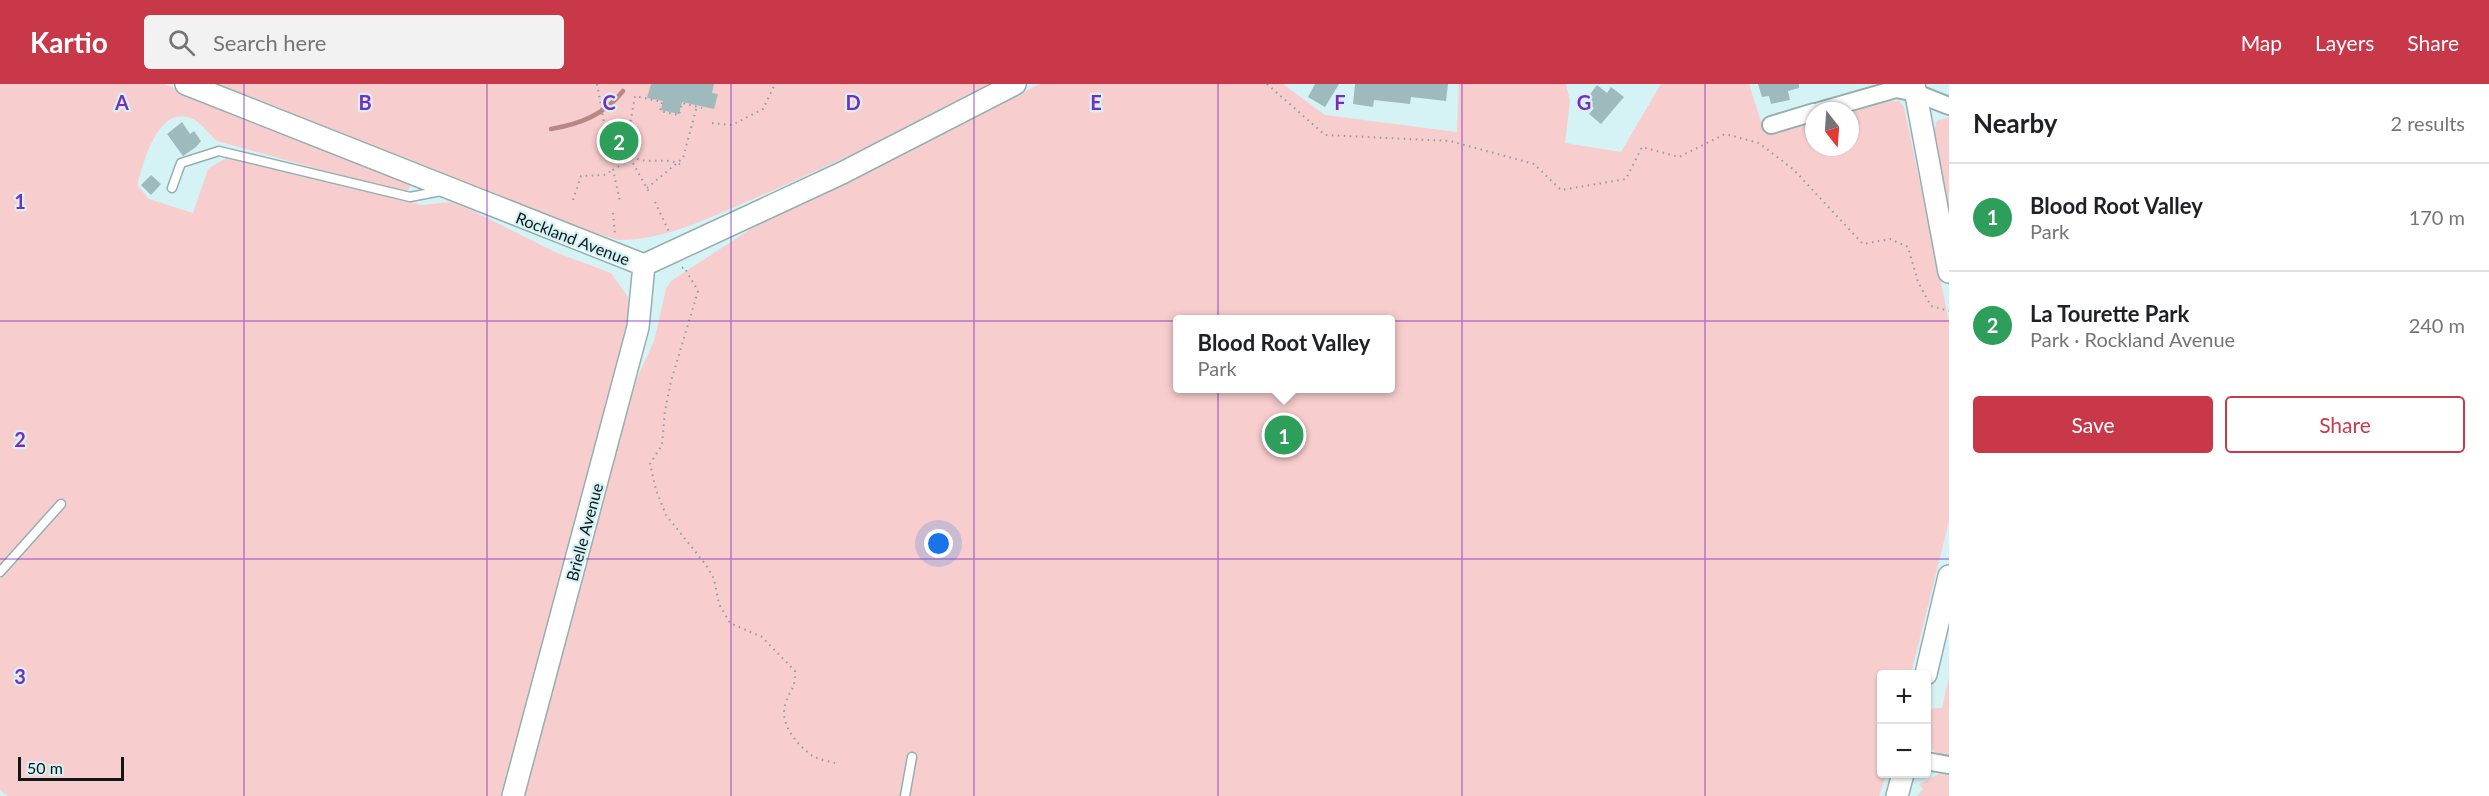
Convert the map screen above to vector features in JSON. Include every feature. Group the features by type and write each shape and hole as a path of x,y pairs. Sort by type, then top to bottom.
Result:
{"street":[{"name":"Rockland Avenue","path":"186,84 645,265 842,173 1015,84"},
{"path":"1850,102 1896,89 1915,89 1949,106"},
{"path":"1915,89 1949,272"},
{"path":"1771,125 1805,115"},
{"name":"Brielle Avenue","path":"513,796 638,327 645,265"},
{"path":"1927,670 1949,576"},
{"path":"1931,762 1949,765"},
{"path":"1897,796 1902,778"}],"lane":[{"path":"172,188 181,163 219,151 410,197 448,189"},
{"path":"0,573 61,504"},
{"path":"905,796 912,757"}],"path":[{"path":"597,84 605,128 611,134 632,138"},
{"path":"712,123 732,124 764,109 775,84"},
{"path":"1267,84 1325,135 1450,141 1534,164 1561,190 1626,179 1642,147 1679,157 1725,134 1759,142 1794,170 1863,244 1890,239 1908,247 1918,282 1931,306 1949,311"},
{"path":"649,192 631,157 631,114 635,96 662,102 660,111 679,115 682,103 702,108"},
{"path":"647,188 679,163 686,151 697,106"},
{"path":"631,157 641,161 679,163"},
{"path":"626,161 631,157"},
{"path":"679,163 682,167"},
{"path":"573,200 580,176 604,175 619,166"},
{"path":"613,170 620,201"},
{"path":"656,202 669,232"},
{"path":"613,213 616,240"},
{"path":"684,267 698,291 671,381 662,445 650,464 656,490 666,515 706,565 714,579 719,604 730,623 762,637 795,671 795,687 786,702 784,721 796,740 814,757 835,763"}],"shaded area":[{"path":"0,84 164,84 393,175 411,185 408,190 401,192 217,141 196,121 181,116 170,119 154,137 137,185 149,199 193,213 208,169 226,158 422,205 451,202 555,252 611,273 628,297 629,316 624,350 504,796 8,796 0,790"},
{"path":"208,84 994,84 844,158 704,220 653,237 618,240 549,218"},
{"path":"1040,84 1283,84 1325,115 1457,132 1459,84 1566,84 1570,101 1565,143 1621,152 1661,84 1749,84 1765,134 1805,123 1805,156 1859,156 1859,109 1887,101 1899,101 1904,107 1949,321 1949,521 1912,670 1877,670 1877,778 1885,778 1879,796 522,796 629,396 654,341 666,289 671,281 778,211"},
{"path":"1949,117 1949,216 1935,153 1934,129 1937,121"},
{"path":"1949,677 1949,756 1937,753 1931,748 1931,710 1942,708"},
{"path":"1939,774 1949,775 1949,796 1917,796 1923,789 1919,784"}],"building":[{"path":"651,84 714,84 712,93 718,94 714,109 682,102 679,114 661,110 663,101 647,98"},
{"path":"1315,84 1339,84 1325,107 1308,97"},
{"path":"1355,84 1448,84 1446,101 1411,97 1410,104 1374,100 1373,107 1353,104"},
{"path":"1758,84 1799,84 1799,88 1788,91 1790,100 1771,104 1769,96 1762,97"},
{"path":"1597,85 1607,93 1611,87 1624,97 1601,124 1589,114 1594,108 1585,101"},
{"path":"182,122 190,134 194,131 201,141 183,156 167,134"},
{"path":"151,175 161,184 151,195 141,185"}],"waterway":[{"path":"551,129 591,117 608,106 623,91"}],"place":[{"name":"La Tourette Park","path":"619,141"},
{"name":"Blood Root Valley","path":"1284,435"}]}
